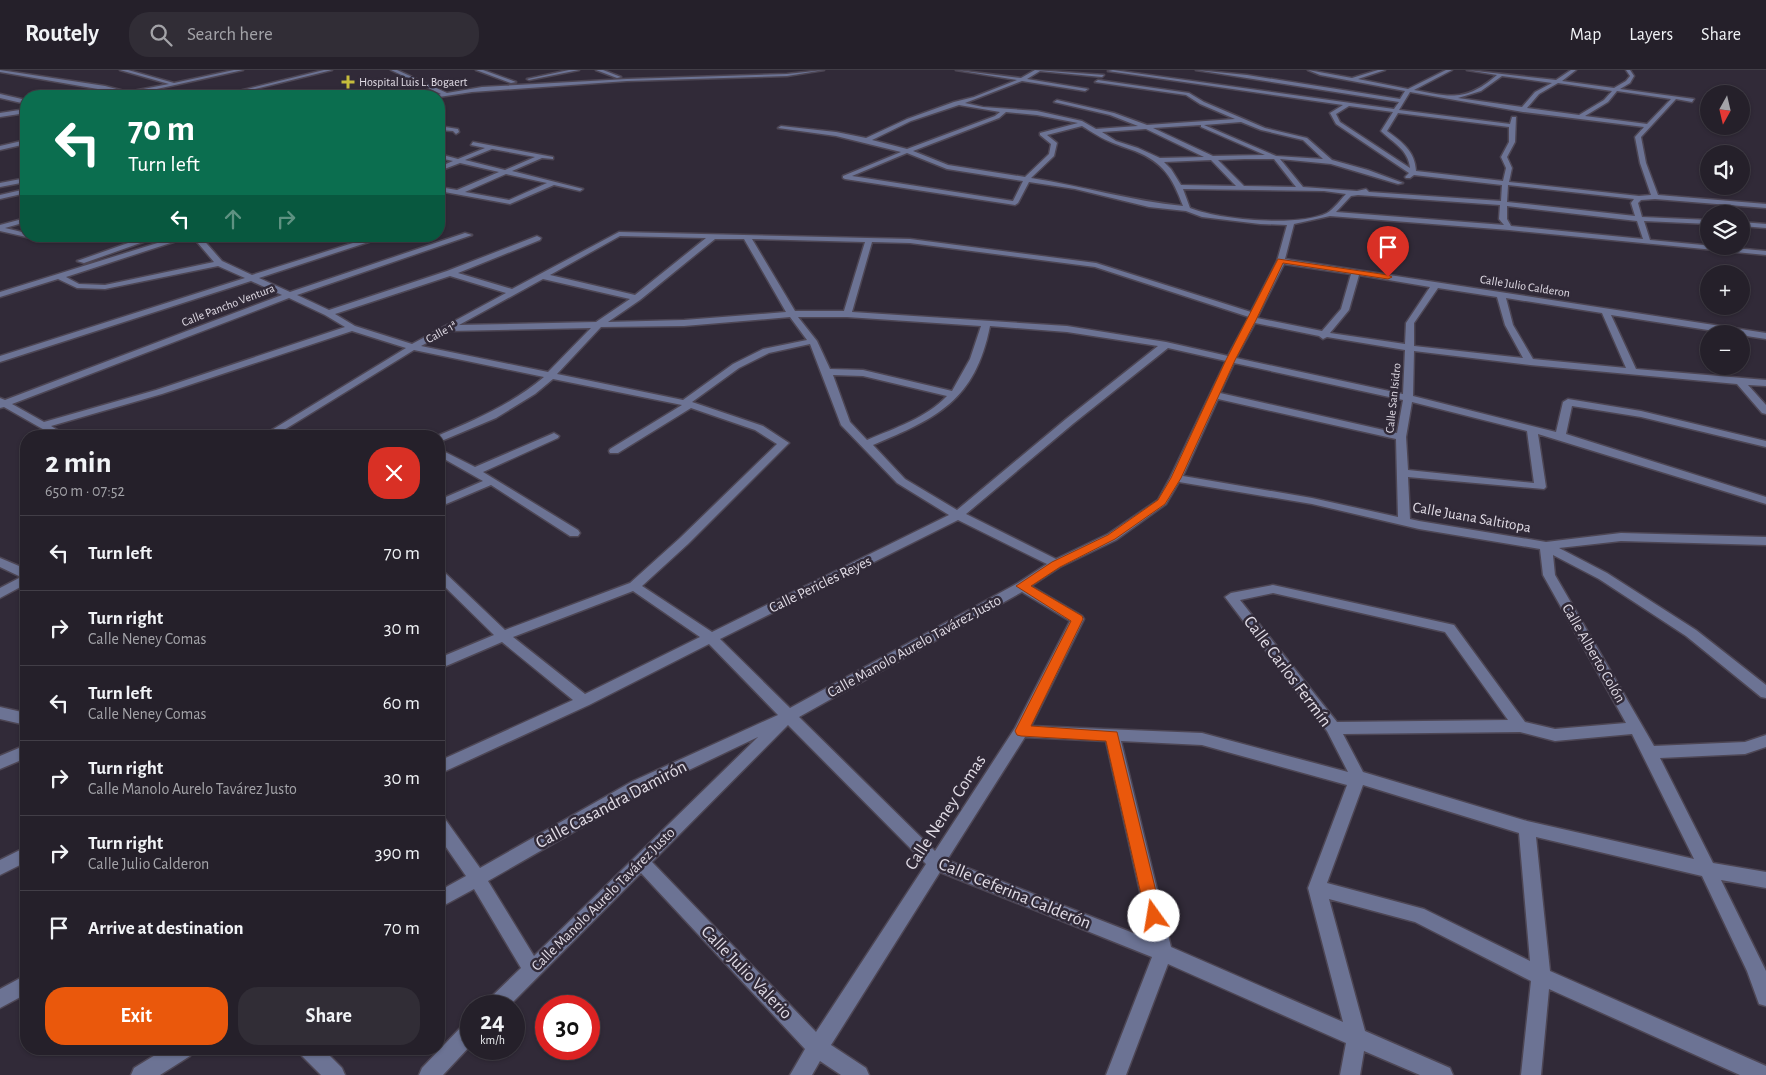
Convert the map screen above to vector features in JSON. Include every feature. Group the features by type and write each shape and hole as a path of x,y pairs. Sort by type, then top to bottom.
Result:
{"street":[{"path":"2,72 13,70"},
{"path":"122,70 177,84"},
{"path":"213,70 226,74"},
{"path":"147,90 241,70"},
{"path":"252,90 330,70"},
{"path":"393,70 436,90"},
{"path":"478,70 513,82"},
{"path":"474,91 576,70"},
{"path":"598,70 627,80"},
{"path":"447,95 474,91 627,80 787,74 822,70"},
{"path":"958,70 1085,89"},
{"path":"867,140 886,128 915,116 1023,80 1039,70 1102,76"},
{"path":"1198,70 1401,101"},
{"path":"1212,92 1229,86 1257,70"},
{"path":"1311,70 1352,80 1448,98 1650,126"},
{"path":"1352,80 1383,70"},
{"path":"1413,173 1413,164 1409,151 1384,131 1408,91 1450,70"},
{"path":"1469,70 1692,100"},
{"path":"1508,76 1514,70"},
{"path":"1509,228 1503,219 1505,184 1509,168 1504,157 1512,142 1512,126 1520,109 1537,93 1560,81 1574,70"},
{"path":"1581,116 1606,101 1616,89 1628,82 1632,76 1628,70"},
{"path":"1071,96 1098,82 1102,76 1112,71 1229,86 1394,112 1512,126"},
{"path":"2,72 112,90"},
{"path":"688,73 704,78"},
{"path":"502,78 518,74"},
{"path":"1448,98 1467,96 1486,88 1500,75"},
{"path":"1098,82 1150,88 1194,97 1203,95"},
{"path":"0,96 20,101"},
{"path":"1194,97 1202,103 1262,129 1305,139 1330,162"},
{"path":"1655,196 1643,163 1638,137 1675,97"},
{"path":"1050,106 1064,99"},
{"path":"1057,102 1112,114 1148,128 1214,159 1244,189"},
{"path":"956,103 1003,112 1038,113 1061,117 1083,124 1114,142 1136,149 1159,160 1169,170 1179,187 1187,209"},
{"path":"1347,105 1333,113 1338,123 1413,173 1639,198 1655,196 1766,206"},
{"path":"1038,113 1044,110"},
{"path":"0,115 20,112"},
{"path":"1003,112 998,117 957,131 845,177 1015,203 1027,179 1052,155 1054,143 1042,134 1083,124"},
{"path":"1096,131 1198,125 1242,120"},
{"path":"1198,125 1276,158 1301,188"},
{"path":"781,128 836,134 867,140 909,152 947,167 1075,187 1149,205 1187,209 1221,218 1291,224 1330,214 1509,228 1766,253"},
{"path":"445,129 457,132 447,135"},
{"path":"0,142 9,146"},
{"path":"0,148 20,143"},
{"path":"473,144 551,158"},
{"path":"445,167 492,147"},
{"path":"456,193 542,156"},
{"path":"445,158 580,189"},
{"path":"1159,160 1276,158 1330,162 1356,168 1400,183"},
{"path":"1330,214 1349,195 1400,183 1413,173"},
{"path":"0,185 20,181"},
{"path":"445,191 510,202 553,183"},
{"path":"1179,187 1324,189 1640,218 1700,221"},
{"path":"0,197 20,192"},
{"path":"1639,198 1634,203 1648,243"},
{"path":"0,228 20,222"},
{"name":"Calle Manolo Aurelo Tavárez Justo","path":"507,995 788,716 1022,586 1056,564 1112,537 1162,502 1176,478 1214,395 1281,261 1291,224"},
{"path":"1750,225 1766,226"},
{"path":"0,228 20,233"},
{"name":"Calle 1ª","path":"277,430 413,347 618,234 712,237"},
{"name":"Calle Pancho Ventura","path":"1,403 290,295 468,235"},
{"path":"445,436 509,406 532,392 550,376 598,325 637,298 712,237 910,241 1096,265 1253,318 1323,336 1411,349 1530,362 1766,383"},
{"path":"328,313 450,273 536,238"},
{"path":"747,238 792,314 813,340 827,372 845,423 901,480 958,515 1056,564"},
{"path":"847,314 869,240"},
{"path":"91,267 80,261 138,242"},
{"path":"0,295 169,242"},
{"path":"201,242 219,263 328,313 352,328 413,347 687,404 759,428 785,444 634,586 503,636 445,661"},
{"path":"0,359 365,242"},
{"name":"Calle Julio Calderon","path":"1281,261 1766,336"},
{"path":"60,277 77,286 105,287 219,263"},
{"path":"1323,336 1345,310 1356,272"},
{"path":"450,273 512,292"},
{"path":"542,276 637,298"},
{"name":"Calle San Isidro","path":"1404,521 1401,437 1408,398 1411,349 1410,323 1436,284"},
{"path":"1501,295 1509,325 1530,362"},
{"path":"1605,311 1632,371"},
{"path":"447,328 684,323 792,314 847,314 1068,329 1166,345 1408,398 1560,436 1766,501"},
{"path":"867,444 928,416 940,408 954,394 972,365 983,342 986,323"},
{"path":"43,425 159,392 352,328"},
{"path":"614,451 687,404 736,366 766,351 813,340"},
{"name":"Calle Pericles Reyes","path":"445,765 584,701 958,515 1070,421 1166,345"},
{"path":"827,372 863,373 954,394"},
{"path":"1740,381 1766,411"},
{"path":"1214,395 1401,437"},
{"path":"1560,436 1568,402 1641,414 1766,444"},
{"path":"1,403 52,430"},
{"path":"1403,473 1540,487 1532,429"},
{"path":"474,472 554,436"},
{"path":"445,455 492,481 574,533"},
{"name":"Calle Juana Saltitopa","path":"1176,478 1312,501 1404,521 1546,546 1621,537 1766,541"},
{"path":"445,501 492,481"},
{"path":"1546,546 1603,576 1691,633 1766,693"},
{"name":"Calle Alberto Colón","path":"1546,546 1549,575 1650,752 1756,969 1766,997"},
{"path":"0,562 20,571"},
{"path":"0,594 20,582"},
{"path":"445,583 503,636 584,701"},
{"name":"Calle Ceferina Calderón","path":"634,586 711,638 936,863 1163,953 1443,1075"},
{"name":"Calle Neney Comas","path":"800,1075 1021,731 1077,619 1022,586"},
{"name":"Calle Carlos Fermín","path":"1357,779 1332,728 1231,597 1273,589 1449,628 1520,726"},
{"path":"0,713 20,717"},
{"name":"Calle Casandra Damirón","path":"445,897 639,786 788,716"},
{"path":"1332,728 1520,726 1555,735 1636,728"},
{"path":"1021,731 1202,739 1357,779 1527,828 1708,870 1766,880"},
{"path":"1112,736 1163,953 1116,1075"},
{"path":"1650,752 1745,748 1766,741"},
{"path":"0,763 20,754"},
{"path":"1350,1075 1357,1037 1317,888 1357,779"},
{"path":"1527,828 1540,976 1531,1075"},
{"path":"445,833 477,878 532,970"},
{"path":"0,868 20,857"},
{"name":"Calle Julio Valerio","path":"641,862 818,1048 859,1075"},
{"path":"1317,888 1418,915 1540,976 1762,1075"},
{"path":"0,999 20,987"},
{"path":"429,1075 460,1043"},
{"path":"141,1075 173,1055"},
{"path":"315,1055 335,1075"}],"place":[{"name":"Hospital Luis L. Bogaert","path":"348,82"}],"route":[{"path":"1154,916 1112,736 1021,731 1077,619 1022,586 1056,564 1112,537 1162,502 1176,478 1214,395 1281,261 1388,277"}]}
